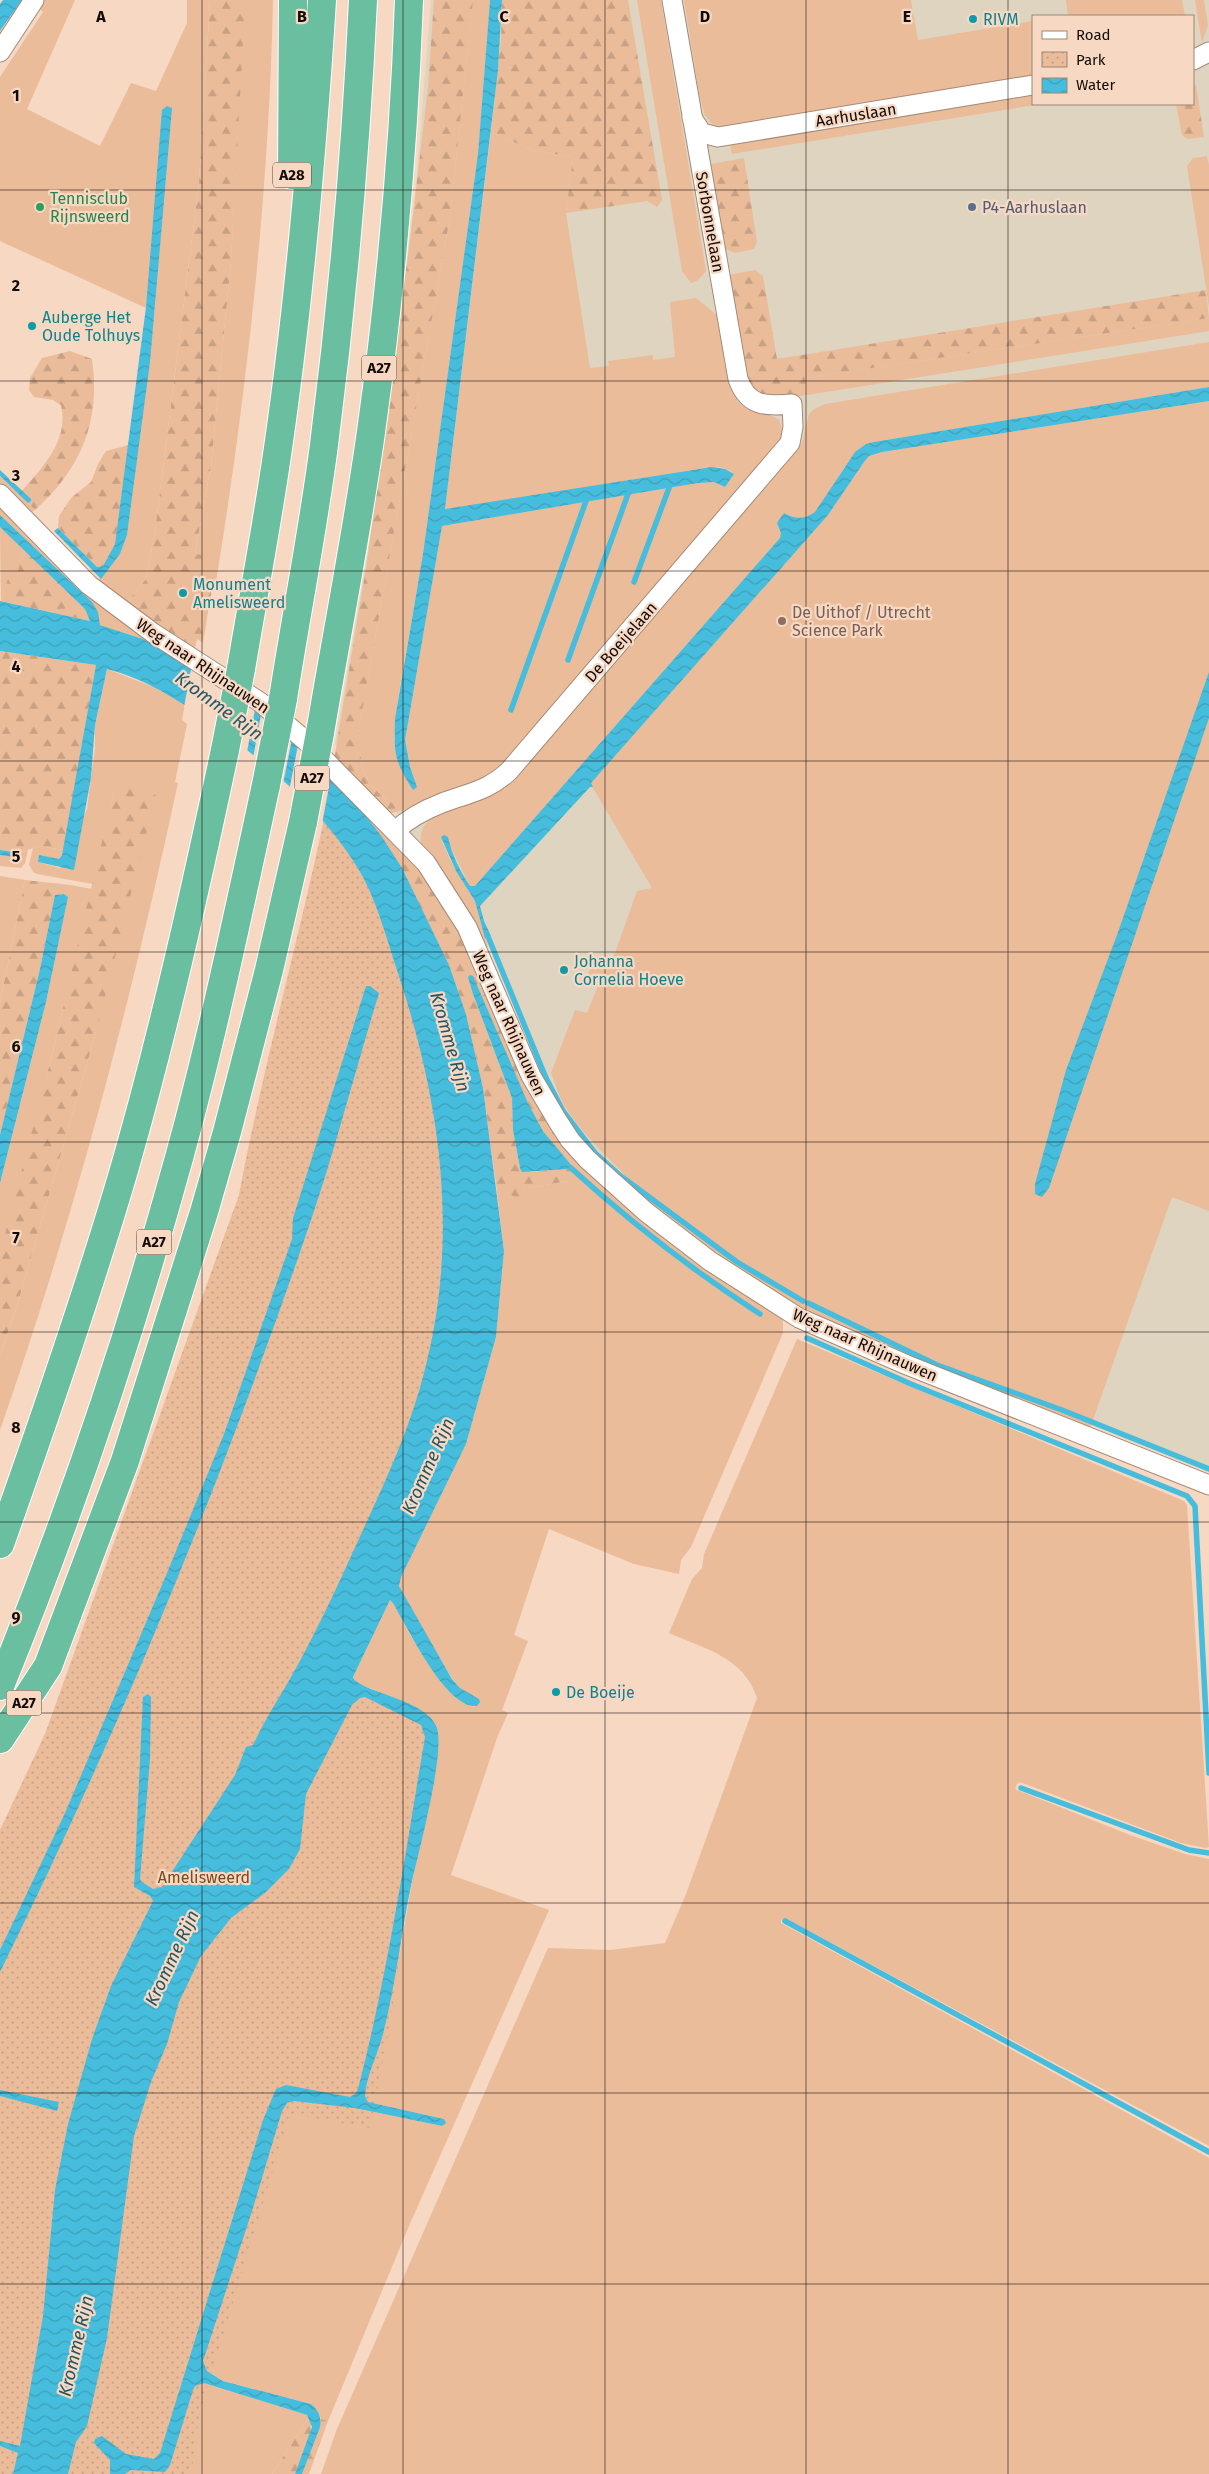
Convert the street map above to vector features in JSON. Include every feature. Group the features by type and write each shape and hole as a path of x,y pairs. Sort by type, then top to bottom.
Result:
{"highway":[{"name":"A28","path":"291,349 293,0"},
{"path":"0,1544 84,1299 124,1169 179,960 225,750 241,669 274,474 291,349 315,100 322,0"},
{"name":"A27","path":"0,1686 68,1506 139,1294 186,1128 227,966 266,785 283,699 324,447 341,305 359,83 363,0"},
{"name":"A27","path":"0,1739 48,1666 125,1461 204,1212 267,979 303,822 320,733 371,434 385,322 406,84 409,0"}],"street":[{"path":"0,52 34,0"},
{"name":"Sorbonnelaan","path":"672,0 690,114 738,379 742,390 749,398 773,405 792,404"},
{"path":"1194,60 1209,52"},
{"name":"Aarhuslaan","path":"690,114 702,133 718,137 1032,85"},
{"name":"De Boeijelaan","path":"395,831 410,818 425,810 496,784 509,771 790,443 793,427 792,404"},
{"name":"Weg naar Rhijnauwen","path":"0,494 90,585 119,609 274,713 330,764 426,863 466,927 531,1076 556,1120 587,1159 646,1212 710,1261 799,1318 908,1365 1209,1485"}],"shaded area":[{"name":"De Uithof / Utrecht Science Park","path":"431,0 1209,0 1209,1467 804,1304 738,1262 598,1154 562,1108 450,852 423,853 378,785 335,744 377,498 415,197"}],"green space":[{"path":"39,0 75,0 27,109 100,146 131,83 156,91 187,23 187,0 210,0 199,183 155,531 146,579 123,607 95,584 120,554 127,535 155,305 164,108 146,308 0,241 0,77 43,12 36,6"},
{"path":"210,0 244,0 244,24 231,261 211,465 195,554 202,555 201,563 207,564 205,572 210,573 209,581 213,582 203,643 197,639 194,653 123,607 146,579 155,531 199,183"},
{"path":"244,0 273,0 271,73 255,292 247,365 216,582 209,581 195,554 211,465 231,261"},
{"path":"434,0 473,0 450,217 360,723 360,753 366,776 379,793 404,810 392,813 385,812 334,760 367,562 410,240 428,87"},
{"path":"473,0 490,0 478,154 423,554 398,698 394,739 417,787 410,767 405,740 442,526 698,483 714,482 725,487 733,472 720,467 698,469 445,510 491,132 532,150 573,157 566,213 590,368 609,366 608,361 653,355 653,360 675,357 670,302 696,298 718,316 737,401 747,409 779,420 783,432 777,448 497,774 404,810 379,793 371,785 362,765 360,723 450,217"},
{"path":"502,0 628,0 662,200 657,207 647,201 566,213 573,157 532,150 491,132 501,39"},
{"path":"637,0 661,0 706,271 698,280 691,283 682,271"},
{"path":"684,0 911,0 918,40 1032,21 1032,77 723,127 712,124 705,115 700,99"},
{"path":"1066,0 1182,0 1185,15 1068,15"},
{"path":"1195,0 1204,0 1208,25 1202,43"},
{"path":"1196,85 1204,137 1188,139 1182,135 1176,105 1194,105 1194,86"},
{"path":"1032,95 1032,105 1035,105 732,154 730,144"},
{"path":"1207,156 1209,165 1209,307 1187,166 1193,158"},
{"path":"744,158 757,242 754,249 735,253 723,248 710,171 711,164"},
{"path":"755,270 763,276 777,359 1206,290 1209,318 805,378 807,395 768,399 749,388 728,275"},
{"path":"1209,318 1209,331 807,395 805,378"},
{"path":"1209,342 1209,387 874,442 864,446 848,462 815,512 800,518 784,513 779,526 780,538 475,886 470,886 450,846 441,840 456,871 475,901 488,947 481,945 422,848 421,835 426,824 434,816 446,810 497,791 755,499 802,443 809,414 814,409 825,404"},
{"path":"70,351 92,359 94,382 90,423 76,461 65,478 35,510 19,494 51,454 61,431 63,418 61,405 53,400 34,397 29,390 30,378 42,358"},
{"path":"1209,401 1209,1211 1172,1197 1089,1431 1018,1405 779,1300 650,1207 641,1194 575,1121 561,1100 551,1073 575,1010 587,1013 600,981 587,977 593,961 610,967 637,891 652,888 590,783 828,515 869,456 882,452"},
{"path":"129,445 115,544 103,566 97,567 58,528 59,516 71,498 91,482 98,464 106,451"},
{"path":"0,476 35,510 32,512 30,510 27,514 0,487"},
{"path":"0,501 164,650 143,639 100,625 92,602 0,515"},
{"path":"0,527 24,549 16,579 8,578 1,601"},
{"path":"24,549 85,609 90,621 1,601 8,578 16,578"},
{"path":"0,651 96,665 64,850 38,846 20,853 0,850"},
{"path":"107,669 153,687 185,704 182,720 187,724 175,782 178,783 121,1028 52,1270 0,1430 0,1355 17,1306 96,1032 115,786 93,884 37,874 33,872 29,864 33,848 38,846 64,850 59,859 39,855 38,862 60,868 87,809 95,748 95,725"},
{"path":"331,772 440,891 590,1171 576,1186 568,1181 522,1189 520,1201 496,1184 483,1088 466,1014 449,965 395,857","holes":["478,991 528,1103 543,1131 573,1167 532,1172 520,1168 513,1130 512,1098 473,994"]},
{"path":"115,786 156,795 96,1032 17,1306 0,1355 0,1254 52,1055"},
{"name":"Amelisweerd","path":"326,810 387,897 449,1089 441,1402 320,1670 430,1724 391,2018 370,2128 290,2114 200,2411 191,2474 0,2474 0,1830 45,1734 239,1195 259,1099"},
{"path":"28,850 25,863 21,868 0,866 0,855 19,858 20,853"},
{"path":"0,876 25,880 0,1003"},
{"path":"25,880 70,885 68,897 64,894 55,895 40,969 0,1135 0,1003"},
{"path":"70,885 92,889 24,1170 0,1254 0,1183 46,1002"},
{"path":"590,1171 783,1316 783,1333 691,1547 681,1560 679,1574 634,1564 549,1529 514,1635 528,1641 502,1710 508,1713 497,1738 451,1875 549,1910 409,2226 328,2421 321,2419 311,2404 224,2381 207,2371 282,2111 355,2108 442,2126 444,2119 368,2102 393,1992 412,1882 436,1763 438,1731 397,1699 357,1683 353,1677 390,1600 393,1602 417,1646 438,1676 462,1700 474,1707 478,1699 460,1688 452,1678 400,1591 399,1581 466,1444 496,1337 504,1251 496,1184 520,1200 521,1189 568,1181"},
{"path":"797,1339 1184,1501 1187,1505 1209,1847 1205,1848 1181,1843 1020,1782 1015,1789 1130,1835 1185,1854 1209,1859 1209,2146 785,1918 781,1920 781,1923 1209,2158 1209,2474 321,2474 337,2429 548,1948 610,1950 665,1943 686,1894 757,1698 751,1684 733,1664 722,1656 669,1633 692,1579 702,1568 704,1554"},
{"path":"204,2383 309,2417 272,2474 125,2474"},
{"path":"309,2417 311,2429 295,2474 272,2474"},
{"path":"321,2419 328,2421 309,2474 302,2474"}],"water":[{"path":"3,0 22,0 0,31 0,4"},
{"path":"490,0 502,0 498,70 445,509 712,467 725,469 734,474 725,487 714,482 698,483 442,526 405,740 410,767 417,787 413,790 396,756 395,719 423,554 478,154"},
{"path":"167,106 172,108 150,362 127,535 120,554 101,579 54,531 58,528 97,567 103,566 115,544 146,307 162,110"},
{"path":"1209,387 1209,401 882,452 869,456 828,515 591,783 593,787 590,787 480,906 491,936 489,940 485,938 475,901 456,871 441,837 444,835 448,837 463,875 470,886 475,886 780,538 781,533 777,523 784,513 800,518 815,512 855,452 866,444 874,442"},
{"path":"0,470 31,501 28,503 0,476"},
{"name":"Kromme Rijn","path":"0,515 92,602 98,612 100,625 143,639 226,687 293,737 356,803 382,837 402,868 449,965 466,1014 483,1088 504,1251 496,1337 466,1444 401,1577 399,1586 452,1679 460,1688 479,1699 480,1702 477,1706 466,1704 443,1685 422,1655 390,1600 353,1677 367,1687 421,1710 431,1718 437,1728 439,1741 434,1779 408,1900 391,1996 383,2034 365,2096 368,2102 444,2119 446,2123 442,2126 355,2108 294,2101 287,2103 282,2111 253,2208 203,2361 207,2371 223,2381 311,2404 316,2409 320,2417 320,2427 302,2474 295,2474 312,2427 307,2415 204,2383 195,2386 193,2390 170,2465 165,2472 131,2470 125,2474 110,2474 110,2460 94,2443 95,2439 102,2436 126,2454 154,2459 160,2453 263,2120 276,2089 286,2085 350,2097 358,2089 387,1958 425,1737 421,1725 365,1697 360,1698 352,1705 306,1794 300,1849 289,1869 265,1893 231,1918 201,1956 179,2002 167,2044 151,2082 134,2136 107,2338 87,2426 76,2442 68,2474 13,2474 18,2453 0,2446 0,2441 20,2446 43,2316 55,2190 68,2124 92,2039 111,1986 153,1901 150,1896 134,1887 143,1697 148,1694 151,1697 150,1759 140,1879 153,1889 162,1887 235,1775 246,1747 253,1745 296,1668 340,1579 405,1434 424,1373 435,1322 441,1271 443,1220 441,1170 434,1120 425,1070 397,970 381,919 359,870 331,830 298,794 261,761 210,722 153,687 107,669 95,725 91,778 74,870 38,862 39,855 59,859 62,855 96,665 0,651 0,601 90,621 85,609 0,527"},
{"path":"1209,672 1209,718 1049,1188 1042,1197 1035,1194 1035,1184 1066,1070 1117,935"},
{"path":"0,850 20,853 20,858 0,855"},
{"path":"64,894 68,897 46,1002 0,1183 0,1135 40,969 55,895"},
{"path":"470,975 473,976 528,1103 543,1131 573,1167 522,1172 513,1130 512,1098 473,994 468,977"},
{"path":"366,986 370,986 379,993 311,1220 243,1412 168,1601 128,1695 87,1788 0,1972 0,1950 65,1813 224,1434 292,1239 293,1218"},
{"path":"0,2090 59,2102 57,2111 0,2096"}],"pier":[{"path":"192,664 256,704 247,752 184,707"},
{"path":"262,709 293,734 283,784 253,758"},
{"path":"299,740 332,771 322,824 289,791"}],"waterway":[{"path":"634,582 669,488"},
{"path":"568,660 628,494"},
{"path":"511,710 586,501"},
{"path":"489,939 546,1078 563,1111 595,1153 622,1177 737,1262 803,1301"},
{"path":"571,1168 662,1245 760,1314"},
{"path":"808,1303 937,1365 1062,1410 1209,1469"},
{"path":"807,1338 911,1384 1187,1496 1195,1506 1209,1773"},
{"path":"1021,1788 1189,1850 1209,1853"},
{"path":"785,1921 1209,2152"}],"place":[{"name":"RIVM","path":"973,19"},
{"name":"Tennisclub Rijnsweerd","path":"40,207"},
{"name":"P4-Aarhuslaan","path":"972,207"},
{"name":"Auberge Het Oude Tolhuys","path":"32,326"},
{"name":"Monument Amelisweerd","path":"183,593"},
{"name":"De Uithof / Utrecht Science Park","path":"782,621"},
{"name":"Johanna Cornelia Hoeve","path":"564,970"},
{"name":"De Boeije","path":"556,1692"}]}
